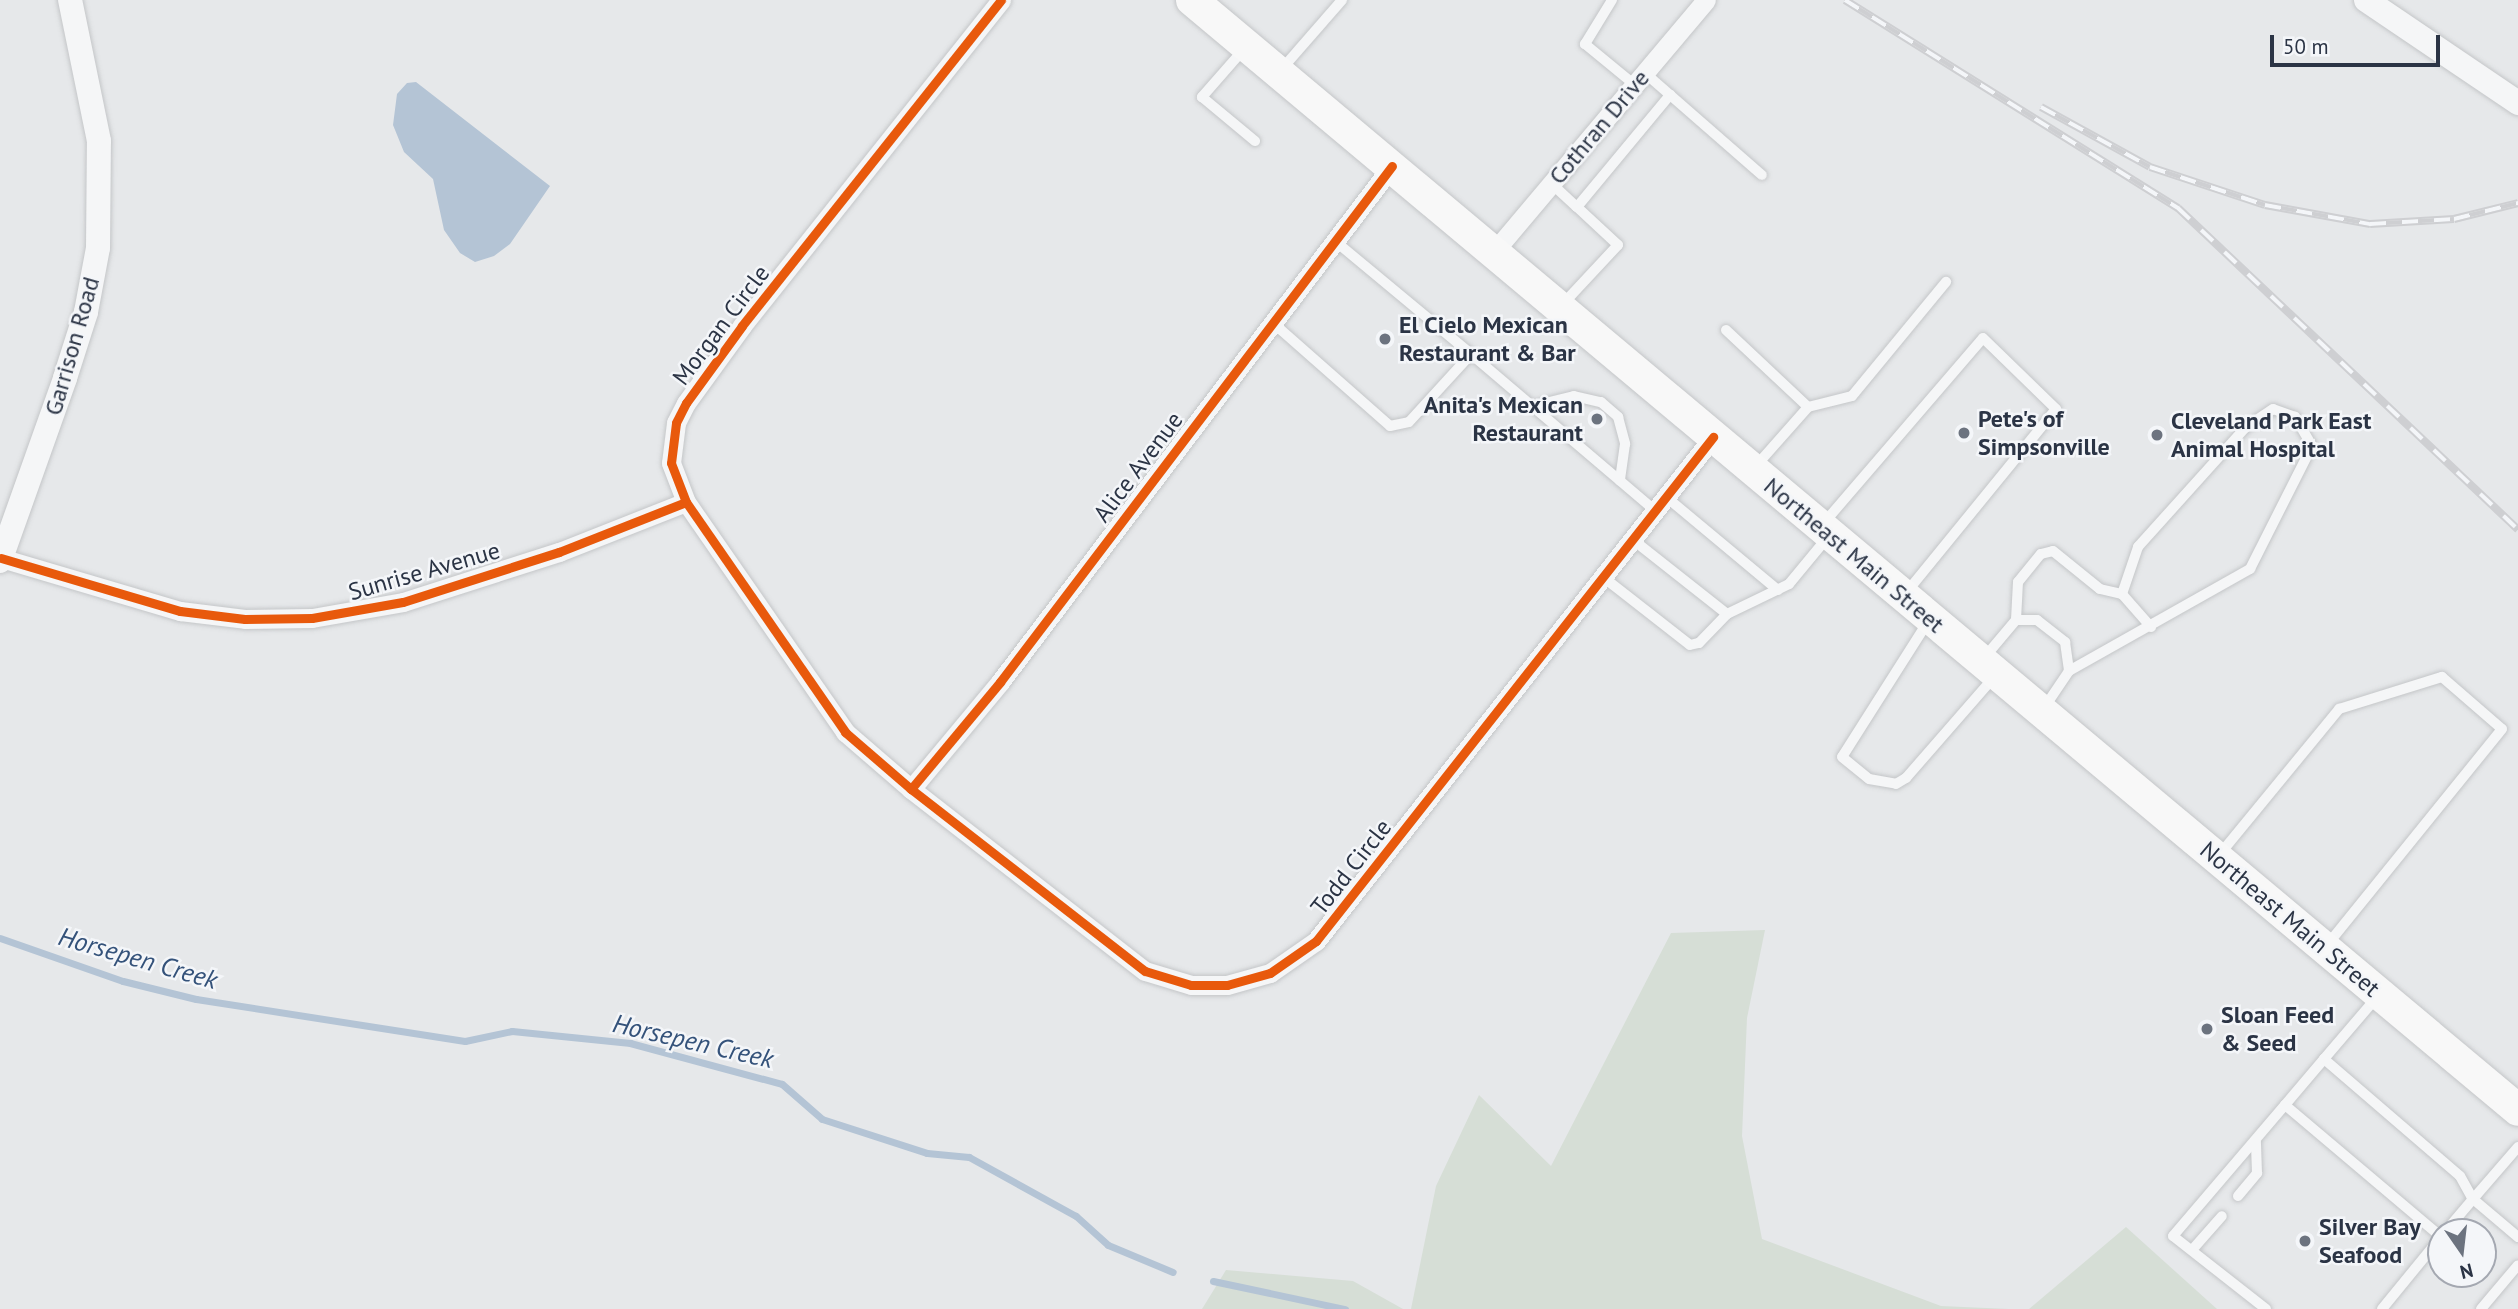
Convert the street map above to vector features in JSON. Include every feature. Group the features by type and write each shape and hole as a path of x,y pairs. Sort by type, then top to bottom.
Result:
{"main road":[{"name":"Northeast Main Street","path":"1192,0 1392,166 1492,254 2518,1110"}],"street":[{"name":"Garrison Road","path":"0,559 69,365 98,248 99,141 70,0"},
{"name":"Morgan Circle","path":"911,789 845,732 686,502 671,463 676,423 686,403 742,326 1001,0"},
{"name":"Cothran Drive","path":"1492,254 1706,0"},
{"path":"2366,0 2518,103"},
{"name":"Alice Avenue","path":"911,789 1000,682 1392,166"},
{"name":"Todd Circle","path":"911,789 1145,971 1191,985 1243,982 1288,964 1328,928 1713,437"},
{"name":"Sunrise Avenue","path":"0,559 180,611 244,619 312,618 403,602 559,552 686,502"}],"lane":[{"path":"1279,73 1342,0"},
{"path":"1612,0 1585,44 1670,95 1762,175"},
{"path":"1246,46 1202,97 1255,141"},
{"path":"1577,207 1670,95"},
{"path":"1552,184 1618,245 1559,308"},
{"path":"1335,241 1620,481 1660,503 1778,590"},
{"path":"1753,470 1808,407 1852,396 1946,282"},
{"path":"1272,322 1390,426 1409,422 1471,354"},
{"path":"1726,330 1808,407"},
{"path":"1603,577 1690,645 1699,643 1727,614 1789,584 1825,531 1983,338 2056,409 1904,596"},
{"path":"1533,407 1574,396 1601,402 1618,417 1625,444 1620,481"},
{"path":"2042,712 2069,671 2250,569 2312,446 2295,417 2273,409 2245,428 2138,547 2122,594"},
{"path":"1632,538 1727,614"},
{"path":"1930,618 1842,757 1869,779 1896,784 1906,778 1989,668 2016,620 2018,582 2040,554 2053,551 2100,589 2122,594 2151,627"},
{"path":"2016,620 2037,620 2065,642 2069,671"},
{"path":"2217,858 2339,709 2442,677 2502,729 2325,948"},
{"path":"2266,1309 2173,1236 2379,994"},
{"path":"2324,1059 2460,1176 2473,1199 2518,1237"},
{"path":"2285,1105 2427,1225"},
{"path":"2238,1196 2257,1173 2256,1140"},
{"path":"2457,1218 2518,1147"},
{"path":"2192,1250 2222,1216"},
{"path":"2382,1309 2427,1254"},
{"path":"2481,1309 2518,1265"}],"shaded area":[{"path":"1765,930 1747,1018 1742,1136 1762,1239 1941,1306 2009,1309 1411,1309 1436,1186 1479,1095 1551,1166 1671,933"},
{"path":"2126,1227 2217,1309 2029,1309"},
{"path":"1226,1270 1353,1281 1403,1309 1202,1309"}],"water":[{"path":"416,82 550,186 510,244 494,256 475,262 460,253 444,230 433,179 404,152 393,125 397,94 407,83"}],"waterway":[{"name":"Horsepen Creek","path":"0,938 123,981 196,999 465,1041 512,1031 630,1043 782,1084 822,1119 927,1153 969,1157 1076,1216 1108,1245 1173,1272"},
{"name":"Horsepen Creek","path":"1213,1281 1345,1309"}],"railway":[{"path":"1845,0 2178,208 2518,530"},
{"path":"2041,107 2150,167 2265,205 2370,224 2454,219 2518,203"}],"cycle path":[{"path":"1001,0 742,326 686,403 676,423 671,463 686,502 845,732 911,789 1145,971 1191,985 1227,985 1270,973 1316,941 1713,437"},
{"path":"911,789 1000,682 1392,166"},
{"path":"1,558 180,611 245,619 312,618 403,602 559,552 686,502"}],"place":[{"name":"El Cielo Mexican Restaurant & Bar","path":"1385,339"},
{"name":"Anita's Mexican Restaurant","path":"1597,419"},
{"name":"Pete's of Simpsonville","path":"1964,433"},
{"name":"Cleveland Park East Animal Hospital","path":"2157,435"},
{"name":"Sloan Feed & Seed","path":"2207,1029"},
{"name":"Silver Bay Seafood","path":"2305,1241"}]}
